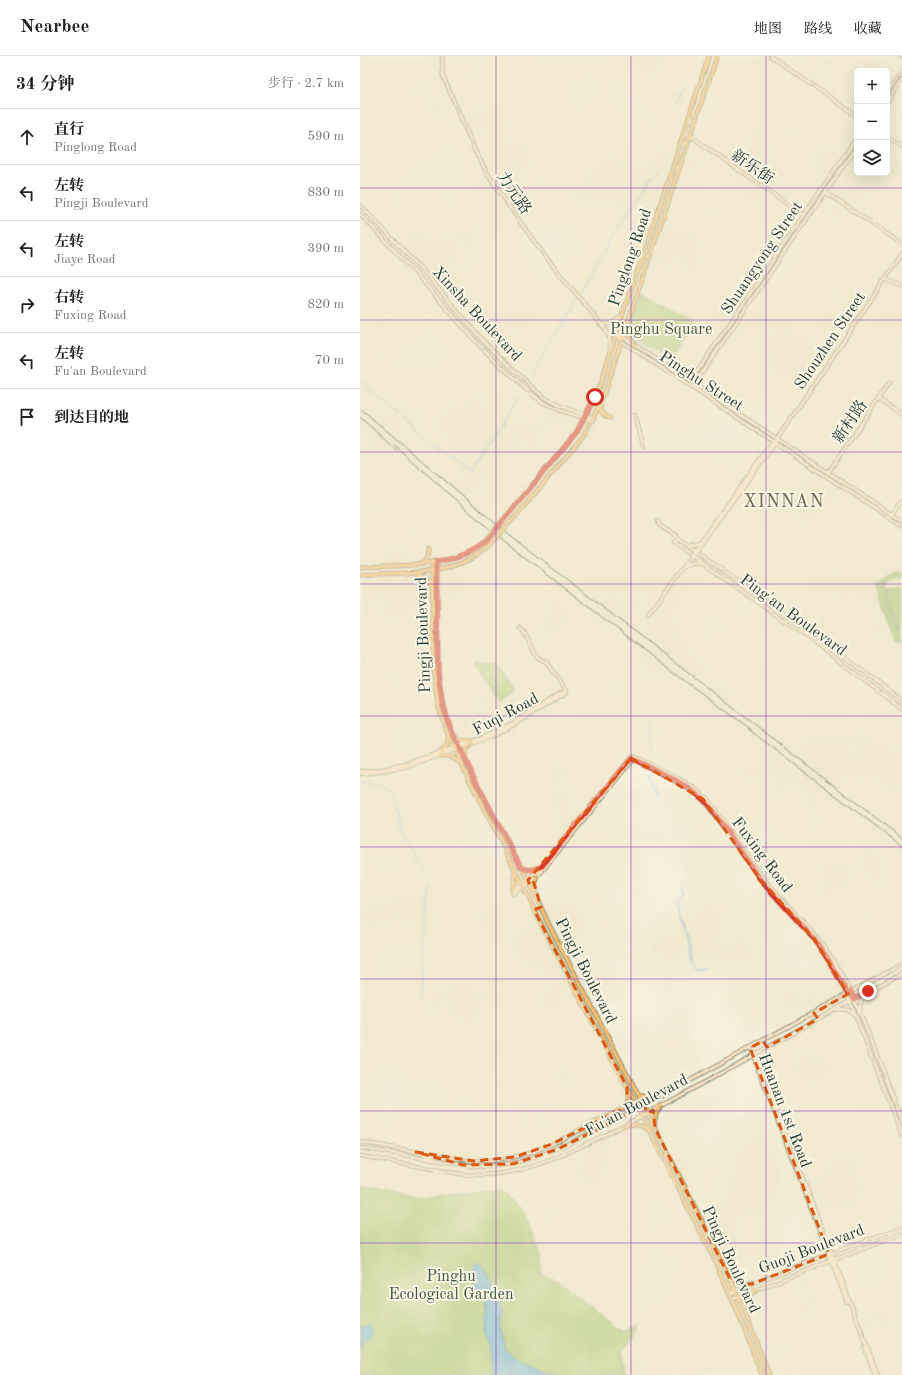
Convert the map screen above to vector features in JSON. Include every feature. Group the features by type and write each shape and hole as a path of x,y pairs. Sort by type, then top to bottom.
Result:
{"main road":[{"name":"Pinglong Road","path":"360,567 432,563 463,555 481,545 512,511 569,442 585,417 603,376 709,56"},
{"path":"360,575 437,570 465,561 485,550 575,446 593,420 604,393 717,56"},
{"path":"628,322 629,334 634,345"},
{"path":"600,404 602,413 610,419"},
{"path":"417,564 425,560 428,555 428,549"},
{"name":"Pingji Boulevard","path":"436,562 438,672 442,700 452,733 648,1113 736,1291 769,1375"},
{"name":"Pingji Boulevard","path":"432,563 432,654 434,677 438,704 448,735 534,910 627,1087 710,1250 731,1296 762,1375"},
{"path":"411,572 419,574 425,578 429,582 432,590"},
{"path":"452,733 459,740 472,743"},
{"path":"448,735 447,745 440,754 452,756 462,765"},
{"path":"466,761 466,752 472,743"},
{"path":"510,859 515,856"},
{"path":"521,867 532,870 542,866"},
{"path":"513,893 516,878 514,867"},
{"path":"537,899 535,888 538,876"},
{"path":"534,910 541,907"},
{"path":"580,1130 624,1108 629,1098 627,1087"},
{"path":"637,1093 646,1098 661,1097"},
{"path":"655,1128 655,1116 661,1106"},
{"path":"623,1126 630,1124 638,1125 647,1129 651,1135"},
{"path":"730,1279 734,1282 742,1284 752,1284"},
{"path":"745,1314 744,1307 747,1298 751,1293 757,1290"}],"street":[{"name":"力元路","path":"442,56 443,76 477,156 511,209 544,255 609,334 610,352"},
{"path":"770,56 854,114"},
{"path":"890,89 902,72"},
{"path":"890,98 902,80"},
{"name":"新乐街","path":"684,131 804,215"},
{"path":"890,139 902,147"},
{"name":"Shuangyong Street","path":"689,383 855,140"},
{"name":"Shuangyong Street","path":"694,384 854,150"},
{"path":"825,192 902,244"},
{"name":"Xinsha Boulevard","path":"360,205 423,271 484,342 543,397 585,417"},
{"name":"Xinsha Boulevard","path":"360,214 410,267 480,346 522,385 542,402 593,420"},
{"path":"804,215 806,221"},
{"name":"Shouzhen Street","path":"648,615 775,440 902,254"},
{"path":"885,279 902,286"},
{"path":"600,324 604,325 613,323 622,316"},
{"name":"Pinghu Street","path":"616,334 902,526"},
{"name":"Pinghu Street","path":"622,339 634,345 689,383 694,384 775,440 902,520"},
{"name":"新村路","path":"828,473 889,383"},
{"path":"879,399 902,415"},
{"path":"635,415 644,447"},
{"path":"888,516 892,515 902,500"},
{"name":"Ping'an Boulevard","path":"659,523 676,536 677,539 810,630 902,701"},
{"name":"Ping'an Boulevard","path":"677,539 673,543 836,659 902,710"},
{"path":"686,545 701,543 701,551 704,558"},
{"path":"683,568 692,564 702,563"},
{"name":"Fuqi Road","path":"360,772 398,766 472,743 505,727 567,691 546,662 537,657 524,632 520,628"},
{"path":"836,659 840,653"},
{"path":"529,882 633,758"},
{"path":"513,893 538,876 633,758"},
{"name":"Fuxing Road","path":"633,758 692,790 703,799 760,879 815,940 852,1000"},
{"name":"Fu'an Boulevard","path":"360,1148 479,1167 499,1166 521,1162 553,1151 644,1106 902,964"},
{"name":"Fu'an Boulevard","path":"360,1156 461,1174 502,1174 524,1170 577,1148 648,1113 902,973"},
{"path":"876,978 880,985"},
{"path":"861,1015 861,1002 863,996 868,991"},
{"path":"852,1000 861,1015 902,1123"},
{"path":"852,1000 902,1136"},
{"path":"833,1010 848,1010 857,1016"},
{"path":"814,1013 818,1019"},
{"path":"763,1040 767,1047"},
{"name":"Huanan 1st Road","path":"750,1048 754,1054 876,1375"},
{"path":"738,1054 742,1061"},
{"path":"360,1142 474,1161 502,1160 537,1151 580,1130 613,1121"},
{"path":"416,1152 445,1162"},
{"name":"Guoji Boulevard","path":"731,1296 736,1291 752,1284 902,1227"},
{"name":"Guoji Boulevard","path":"731,1296 738,1296 757,1290 902,1234"}],"highlighted area":[{"path":"631,758 703,799 760,879 815,940 848,994 814,1013 818,1019 767,1047 763,1041 750,1048 829,1254 752,1284 742,1284 730,1279 655,1128 653,1110 648,1113 644,1106 558,1149 513,1164 463,1165 416,1152 474,1161 515,1157 552,1144 620,1110 627,1104 627,1087 534,910 541,907 533,880 529,883 528,880"}],"green space":[{"name":"Pinghu Square","path":"643,291 695,323 669,361 633,333 632,325"},
{"path":"897,573 902,573 902,579 892,581 888,585 886,592 897,629 902,636 902,642 896,642 878,586"},
{"path":"902,588 902,631 900,632 888,592"},
{"path":"474,659 480,662 496,663 513,689 512,694 498,702 472,661"},
{"name":"Pinghu Ecological Garden","path":"503,1184 524,1213 542,1253 541,1274 558,1280 583,1301 625,1332 641,1325 637,1333 621,1352 624,1375 360,1375 360,1187 363,1190 418,1199 443,1193"}],"water":[{"path":"475,1263 481,1264 490,1275 502,1315 502,1337 505,1348 514,1357 562,1375 491,1375 491,1347 487,1335 487,1306 484,1296 476,1291 474,1273"},
{"path":"371,1323 371,1335 360,1349 360,1325"}],"waterway":[{"path":"675,105 681,85"},
{"path":"580,295 613,236 653,176 659,170"},
{"path":"531,374 576,301"},
{"path":"360,382 470,474 520,395"},
{"path":"651,757 653,717"},
{"path":"650,775 654,798"},
{"path":"360,782 380,784 387,788 390,792 399,827 427,876"},
{"path":"420,995 431,886"},
{"path":"683,888 684,895 676,903 691,962 697,970 708,969"}],"railway":[{"path":"360,408 508,534 902,838"},
{"path":"360,417 397,451"},
{"path":"394,445 467,510 513,548 682,679 752,730"},
{"path":"748,729 902,846"}],"district":[{"name":"XINNAN","path":"784,501"}],"route":[{"path":"595,397 576,433 487,540 463,555 436,562 437,654 439,681 446,716 456,741 521,867 527,870 540,868 542,866 631,758 692,790 710,807 760,879 804,926 815,940 848,994 851,992 854,999 868,991"}]}
